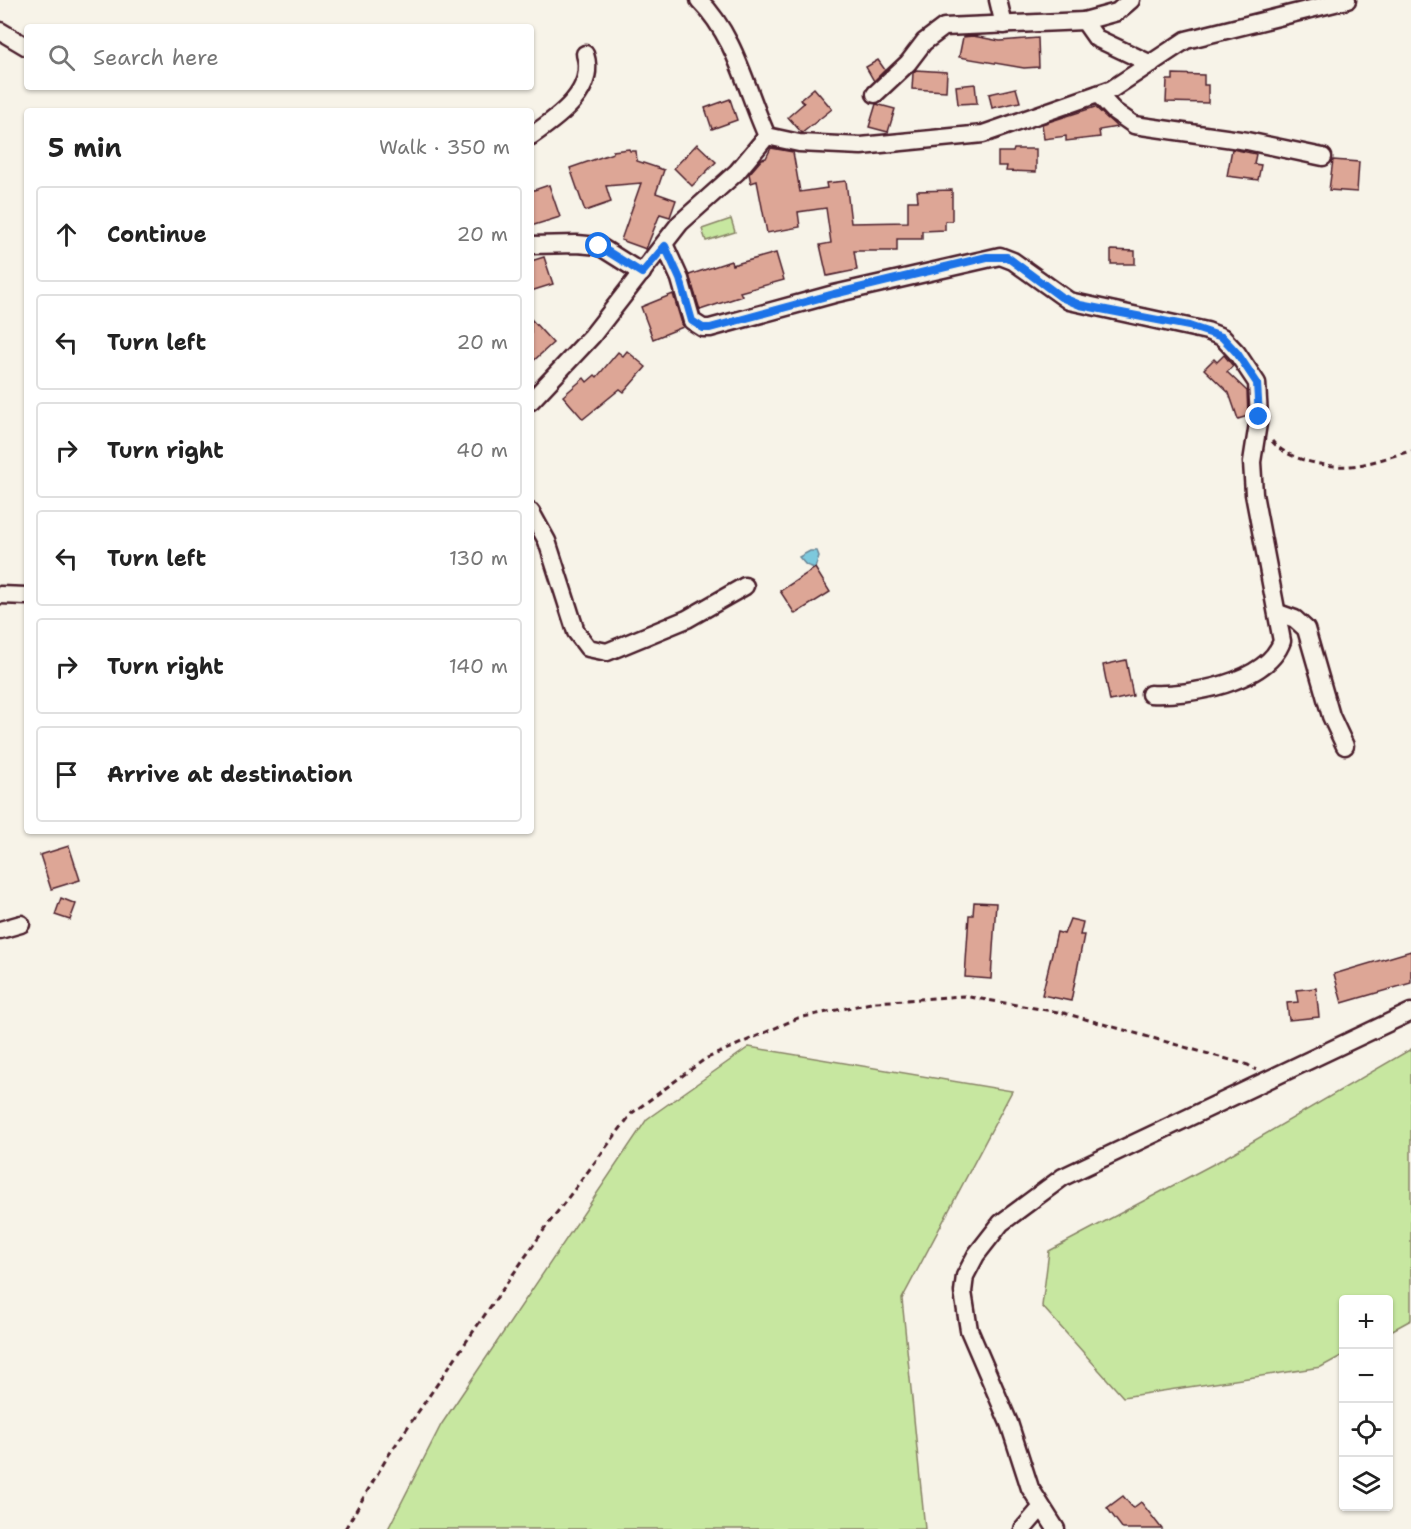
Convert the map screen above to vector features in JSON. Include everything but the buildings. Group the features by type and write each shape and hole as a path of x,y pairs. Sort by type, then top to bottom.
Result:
{"street":[{"path":"699,0 717,20 740,65 767,136"},
{"path":"998,0 1004,25"},
{"path":"875,94 908,63 924,42 944,27 1084,21 1117,12 1131,0"},
{"path":"767,136 799,143 861,147 983,134 1098,94 1128,81 1178,45 1205,34 1347,0"},
{"path":"1084,21 1096,38 1151,64"},
{"path":"0,31 24,45"},
{"path":"534,134 558,117 577,95 588,71 585,54"},
{"path":"1098,94 1114,111 1134,125 1246,141 1323,157"},
{"path":"534,398 592,336 665,246 680,223 737,172 767,136"},
{"path":"534,245 599,246 642,273"},
{"path":"665,246 680,279 692,321 703,328 834,294 952,268 977,259 1007,257 1069,301 1189,326 1222,337 1237,353 1257,383 1258,422 1252,462 1254,494 1282,641 1279,650 1259,668 1225,684 1178,695 1150,694"},
{"path":"534,517 547,541 576,632 588,648 607,652 687,618 745,586"},
{"path":"0,596 24,596"},
{"path":"1278,613 1295,618 1306,629 1331,716 1345,746"},
{"path":"0,930 21,924"},
{"path":"1056,1529 1030,1488 1009,1423 969,1329 963,1292 965,1276 976,1255 1001,1223 1063,1177 1411,1012"},
{"path":"1023,1529 1041,1508"}],"path":[{"path":"1258,422 1274,444 1292,456 1326,464 1350,466 1411,451"},
{"path":"345,1529 388,1456 490,1308 546,1227 632,1113 705,1059 798,1018 876,1002 963,996 1064,1013 1248,1065 1272,1079"}],"green space":[{"path":"731,219 735,232 706,241 702,229"},
{"path":"749,1047 1012,1091 902,1299 925,1529 388,1529 441,1425 647,1119"},
{"path":"1411,1049 1411,1320 1393,1330 1393,1295 1339,1295 1339,1357 1321,1367 1123,1397 1042,1306 1049,1251 1221,1160"}],"water":[{"path":"810,551 817,551 819,556 815,568 806,565 799,557"}],"route":[{"path":"599,246 642,273 665,246 680,279 692,321 703,328 746,319 834,294 952,268 987,257 1007,257 1069,301 1172,322 1222,337 1237,353 1257,383 1259,417"}]}
